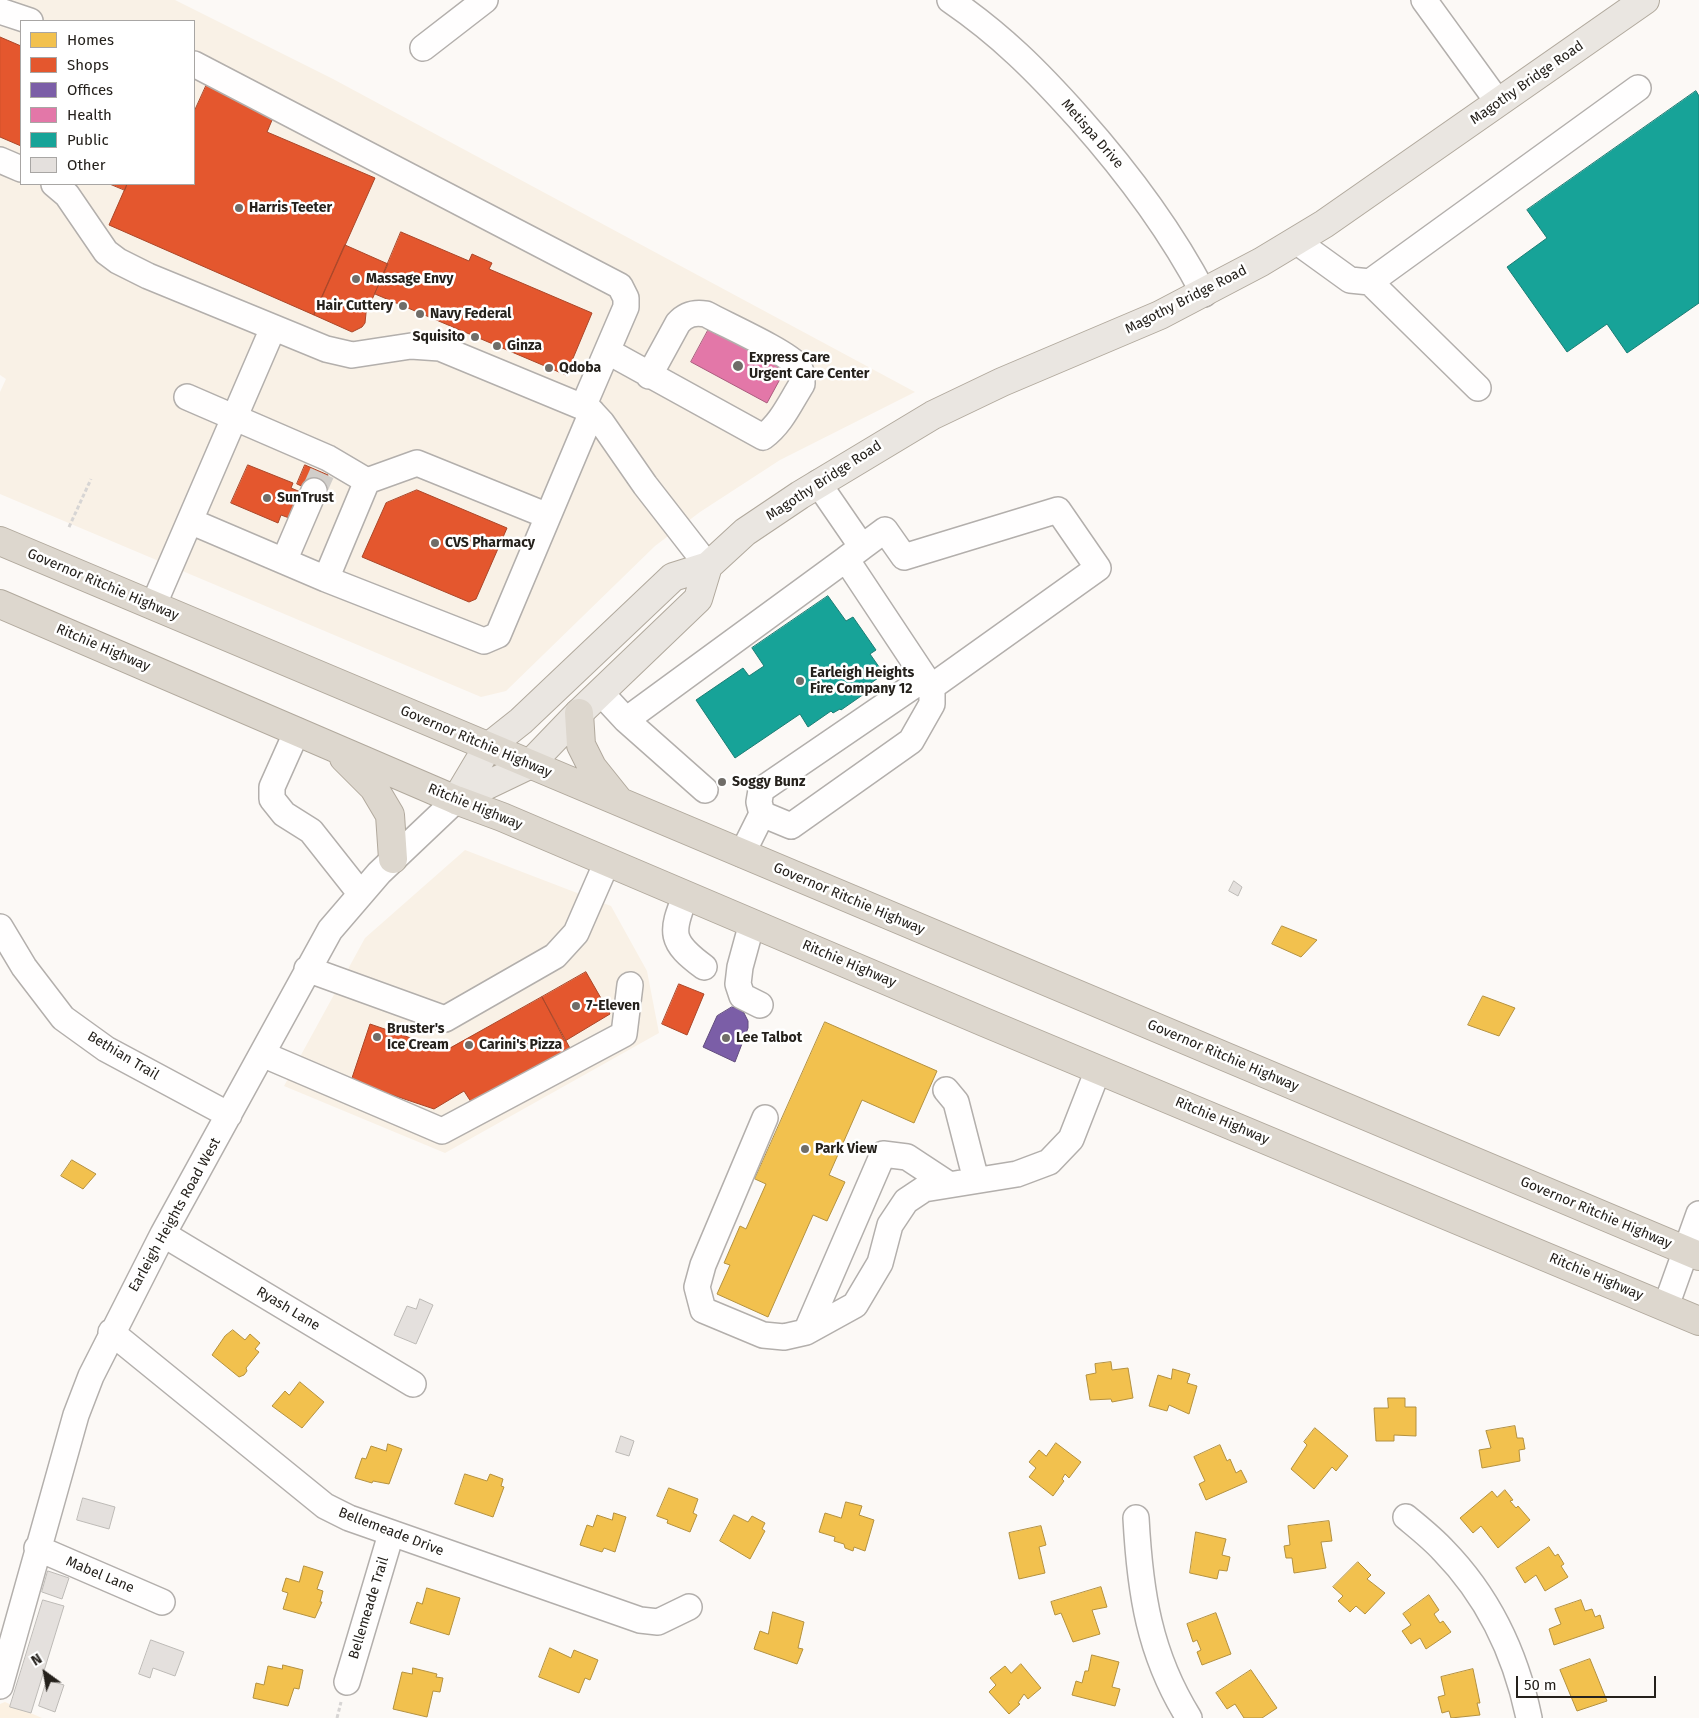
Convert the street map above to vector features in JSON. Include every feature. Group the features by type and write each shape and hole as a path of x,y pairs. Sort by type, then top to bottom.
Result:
{"highway":[{"name":"Governor Ritchie Highway","path":"0,541 487,748 1693,1254"},
{"name":"Ritchie Highway","path":"0,604 456,800 1699,1320"},
{"path":"579,713 581,745 592,767 620,803"},
{"path":"334,748 374,788 390,815 393,859"}],"main road":[{"name":"Magothy Bridge Road","path":"456,800 487,748 521,721 673,577 708,566 745,532 818,483 895,436 969,397 1106,339 1204,294 1296,241 1324,224 1645,0"},
{"path":"456,800 529,765 579,713 698,599 708,566"}],"street":[{"path":"423,48 485,0"},
{"name":"Metispa Drive","path":"950,0 1000,37 1034,67 1116,160 1165,225 1204,294"},
{"path":"1424,0 1498,102"},
{"path":"0,11 27,20"},
{"path":"190,521 326,579 484,641 498,635 548,516 607,351 626,307 624,292 616,282 195,65"},
{"path":"1370,282 1638,88"},
{"path":"0,160 20,169"},
{"path":"55,185 67,195 106,252 118,262 273,328 326,349 352,355 411,346 440,348 587,409 708,566"},
{"path":"1296,241 1350,280 1370,282 1478,388"},
{"path":"607,351 649,376 763,437 773,429 802,384 799,368 787,357 706,314 696,312 683,317 678,323 649,376"},
{"path":"153,606 273,328"},
{"path":"187,397 234,418 321,474 367,481 417,464 548,516"},
{"path":"284,561 321,474"},
{"path":"326,579 367,481"},
{"path":"762,814 791,826 911,741 932,704 928,683 854,553 818,483"},
{"path":"626,720 885,530 904,557 1058,510 1098,568 928,683 761,790 762,814 742,854"},
{"path":"601,693 626,720 705,790"},
{"path":"297,731 272,787 272,799 284,814 311,831 360,893"},
{"name":"Earleigh Heights Road West","path":"0,1686 37,1548 76,1414 111,1332 163,1234 230,1115 307,969 330,930 360,893 456,800"},
{"path":"307,969 445,1018 555,956 576,933 607,862"},
{"path":"686,895 675,922 675,934 684,952 704,967"},
{"path":"752,923 738,984 742,996 760,1005"},
{"name":"Bethian Trail","path":"0,927 24,968 63,1018 106,1049 230,1115"},
{"path":"262,1054 442,1131 624,1034 630,985"},
{"path":"765,1118 703,1265 697,1287 703,1310 763,1335 784,1337 806,1332 855,1305 880,1264 890,1224 906,1201 924,1189 1016,1174 1049,1162 1071,1138 1098,1070"},
{"path":"946,1090 956,1102 976,1180"},
{"path":"806,1332 883,1154 907,1157 948,1184"},
{"path":"1666,1306 1693,1254 1699,1214"},
{"name":"Ryash Lane","path":"163,1234 413,1384"},
{"name":"Bellemeade Drive","path":"111,1332 325,1506 390,1534 640,1620 658,1622 689,1607"},
{"path":"1406,1516 1442,1549 1483,1602 1508,1645 1520,1678 1529,1718"},
{"path":"1136,1518 1139,1575 1146,1615 1154,1647 1180,1715"},
{"name":"Bellemeade Trail","path":"347,1682 390,1534"},
{"name":"Mabel Lane","path":"37,1548 162,1602"}],"path":[{"path":"69,527 91,479"}],"shaded area":[{"path":"0,0 175,0 333,79 915,392 780,460 700,512 655,546 506,691 481,697 0,494 0,392 6,379 0,375"},
{"path":"465,850 611,906 647,971 659,1033 445,1153 284,1086 365,938"},
{"path":"5,1702 42,1718 0,1718 0,1704"}],"building: Homes":[{"path":"1282,926 1317,940 1301,957 1272,944"},
{"path":"1483,996 1515,1008 1499,1036 1468,1025"},
{"name":"Park View","path":"825,1022 937,1071 914,1123 862,1100 829,1175 845,1182 827,1221 813,1215 768,1317 717,1294 730,1265 724,1263 740,1226 746,1229 766,1184 755,1179"},
{"path":"72,1160 96,1174 83,1189 61,1176"},
{"path":"233,1330 245,1340 250,1334 260,1343 255,1349 259,1352 246,1368 247,1371 244,1375 239,1377 212,1355 225,1336"},
{"path":"1111,1362 1112,1370 1128,1368 1133,1398 1112,1402 1111,1399 1090,1400 1086,1375 1096,1373 1095,1364"},
{"path":"1173,1369 1190,1374 1187,1383 1197,1386 1189,1414 1169,1405 1167,1411 1149,1406 1158,1375 1171,1379"},
{"path":"300,1382 324,1402 302,1428 272,1406 285,1391 289,1395"},
{"path":"1388,1398 1405,1398 1405,1407 1416,1407 1416,1436 1394,1435 1394,1441 1376,1441 1374,1408 1388,1408"},
{"path":"1515,1426 1517,1438 1523,1438 1525,1449 1519,1450 1520,1461 1482,1468 1479,1450 1491,1448 1486,1431"},
{"path":"1315,1428 1348,1456 1336,1471 1332,1467 1314,1489 1291,1469 1307,1445 1304,1442"},
{"path":"1056,1443 1081,1462 1069,1478 1065,1474 1062,1479 1064,1481 1053,1496 1029,1477 1036,1468 1029,1462 1039,1450 1046,1456"},
{"path":"388,1444 402,1449 389,1484 373,1481 372,1483 355,1478 362,1458 366,1459 371,1446 386,1451"},
{"path":"1220,1445 1227,1461 1230,1459 1236,1473 1241,1470 1247,1482 1206,1500 1199,1484 1205,1481 1194,1457"},
{"path":"465,1474 487,1481 490,1474 503,1479 501,1486 504,1487 493,1517 455,1504"},
{"path":"669,1488 698,1499 693,1513 697,1515 690,1532 667,1523 668,1520 657,1516"},
{"path":"1505,1490 1513,1500 1510,1501 1516,1508 1518,1506 1530,1520 1498,1548 1481,1526 1473,1533 1460,1518 1492,1491 1497,1497"},
{"path":"846,1502 862,1506 859,1515 874,1520 865,1551 854,1547 853,1551 845,1548 844,1544 834,1541 835,1537 819,1532 825,1513 841,1518"},
{"path":"614,1513 626,1517 615,1552 604,1548 602,1552 580,1545 587,1525 593,1527 597,1515 612,1520"},
{"path":"734,1515 748,1522 752,1516 765,1523 762,1529 765,1531 750,1559 720,1541"},
{"path":"1329,1521 1332,1541 1321,1542 1326,1568 1294,1573 1292,1558 1286,1558 1284,1546 1290,1545 1288,1526"},
{"path":"1041,1526 1046,1545 1039,1547 1045,1573 1019,1579 1009,1533"},
{"path":"1196,1532 1226,1539 1222,1555 1230,1557 1227,1571 1219,1570 1217,1579 1190,1573"},
{"path":"1549,1547 1555,1556 1558,1554 1564,1564 1561,1566 1568,1577 1545,1591 1536,1575 1525,1583 1516,1568"},
{"path":"1358,1562 1371,1575 1367,1579 1385,1593 1365,1614 1356,1606 1350,1612 1338,1601 1343,1596 1333,1587"},
{"path":"304,1566 323,1572 317,1589 323,1591 320,1602 322,1602 315,1618 283,1609 288,1593 282,1591 286,1578 299,1582"},
{"path":"1101,1587 1107,1607 1092,1610 1100,1634 1073,1642 1061,1613 1055,1615 1051,1602"},
{"path":"427,1588 460,1598 449,1635 410,1623 417,1602 422,1604"},
{"path":"1429,1595 1439,1610 1434,1614 1440,1623 1443,1621 1451,1632 1426,1649 1420,1638 1411,1644 1402,1631 1411,1625 1403,1614"},
{"path":"1581,1600 1585,1611 1592,1609 1595,1617 1600,1615 1604,1628 1554,1645 1549,1629 1561,1624 1555,1609"},
{"path":"773,1612 804,1622 798,1648 803,1649 797,1664 754,1649 760,1631 768,1634"},
{"path":"1216,1613 1231,1654 1202,1665 1197,1652 1201,1650 1197,1640 1193,1642 1187,1624"},
{"path":"550,1648 571,1658 574,1650 598,1660 590,1680 585,1678 579,1693 539,1677"},
{"path":"1092,1655 1119,1662 1112,1687 1120,1689 1115,1706 1072,1695 1076,1681 1082,1683 1085,1671 1088,1671"},
{"path":"1590,1659 1607,1701 1577,1711 1560,1670"},
{"path":"1021,1664 1041,1688 1028,1699 1024,1694 1018,1703 1020,1704 1009,1714 989,1692 996,1685 990,1678 1005,1666 1011,1673"},
{"path":"283,1665 303,1670 299,1689 294,1688 288,1706 253,1698 256,1683 264,1685 268,1666 282,1669"},
{"path":"413,1668 437,1674 436,1677 443,1678 440,1692 433,1691 427,1717 393,1709 402,1672 412,1674"},
{"path":"1473,1669 1480,1703 1477,1703 1480,1715 1451,1718 1449,1711 1442,1713 1438,1697 1445,1695 1441,1677"},
{"path":"1251,1670 1277,1708 1262,1718 1244,1718 1235,1704 1227,1709 1216,1693"}],"building: Shops":[{"path":"0,37 20,46 20,146 0,137"},
{"name":"Harris Teeter","path":"207,84 275,113 267,132 375,178 314,315 109,225 127,185 195,185 195,110"},
{"path":"112,185 127,185 125,190"},
{"path":"401,232 469,261 472,254 492,263 489,269 592,313 566,375 375,294"},
{"name":"Massage Envy","path":"345,245 388,264 366,313 365,323 362,327 352,332 314,315"},
{"name":"SunTrust","path":"248,465 293,483 291,488 303,493 292,519 281,515 278,523 231,503"},
{"path":"305,465 328,475 319,494 297,484"},
{"name":"CVS Pharmacy","path":"417,490 507,528 476,599 469,602 362,557 386,503"},
{"name":"7-Eleven","path":"586,972 610,1014 565,1041 542,997"},
{"path":"679,984 704,994 687,1035 662,1024"},
{"path":"542,997 571,1050 473,1105 464,1091 434,1109 351,1081 370,1024 446,1050"}],"building: Offices":[{"name":"Lee Talbot","path":"732,1007 738,1008 744,1013 748,1021 748,1028 735,1062 703,1047 717,1016"}],"building: Health":[{"name":"Express Care Urgent Care Center","path":"711,325 757,350 754,354 785,370 767,403 691,362"}],"building: Public":[{"path":"1696,91 1699,96 1699,303 1627,353 1607,324 1567,352 1507,267 1547,238 1527,210"},
{"name":"Earleigh Heights Fire Company 12","path":"828,596 846,621 853,617 876,650 870,654 884,674 868,685 870,688 864,694 841,710 833,713 831,711 808,727 800,714 735,758 696,700 743,668 749,676 764,666 752,648"}],"building: Other":[{"path":"1234,881 1242,887 1238,896 1229,891"},
{"path":"420,1299 433,1305 416,1344 394,1335 407,1306 416,1309"},
{"path":"621,1436 634,1441 629,1456 616,1452"},
{"path":"83,1498 115,1507 109,1529 77,1520"},
{"path":"48,1571 69,1578 62,1599 42,1592"},
{"path":"43,1600 64,1606 31,1713 10,1707"},
{"path":"151,1640 184,1652 175,1676 153,1668 150,1678 139,1674"},
{"path":"47,1680 64,1685 55,1712 39,1706"}],"tunnel":[{"path":"314,491 322,473"}],"place":[{"name":"Harris Teeter","path":"239,208"},
{"name":"Massage Envy","path":"356,279"},
{"name":"Hair Cuttery","path":"403,306"},
{"name":"Navy Federal","path":"420,314"},
{"name":"Squisito","path":"475,337"},
{"name":"Ginza","path":"497,346"},
{"name":"Express Care Urgent Care Center","path":"738,366"},
{"name":"Qdoba","path":"549,368"},
{"name":"SunTrust","path":"267,498"},
{"name":"CVS Pharmacy","path":"435,543"},
{"name":"Earleigh Heights Fire Company 12","path":"800,681"},
{"name":"Soggy Bunz","path":"722,782"},
{"name":"7-Eleven","path":"576,1006"},
{"name":"Bruster's Ice Cream","path":"377,1037"},
{"name":"Lee Talbot","path":"726,1038"},
{"name":"Carini's Pizza","path":"469,1045"},
{"name":"Park View","path":"805,1149"}]}
